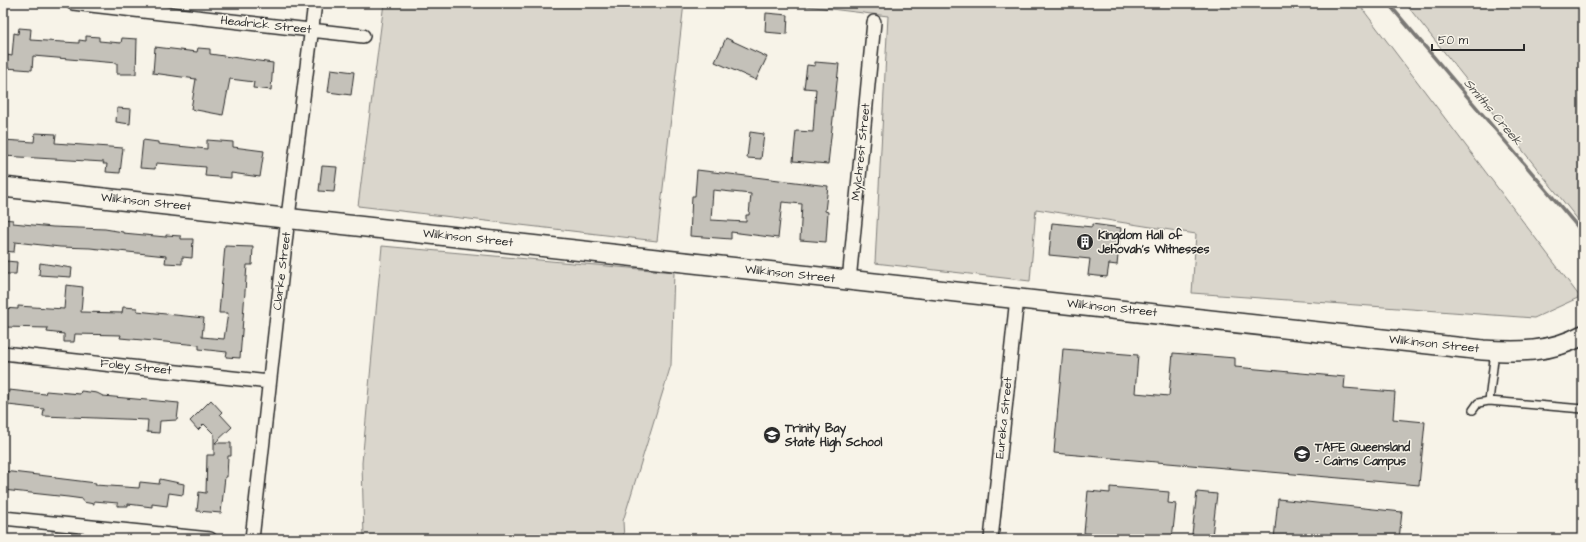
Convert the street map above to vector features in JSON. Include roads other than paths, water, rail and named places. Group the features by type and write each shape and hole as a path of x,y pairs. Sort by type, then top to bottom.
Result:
{"street":[{"name":"Headrick Street","path":"73,3 363,36"},
{"name":"Clarke Street","path":"252,539 288,217 315,3"},
{"name":"Mylchrest Street","path":"849,281 874,22"},
{"name":"Wilkinson Street","path":"3,187 288,217 849,281 1495,351 1515,352 1542,350 1579,337"},
{"name":"Eureka Street","path":"990,539 1017,298"},
{"name":"Foley Street","path":"3,353 269,382"},
{"path":"3,518 210,539"}],"lane":[{"path":"1489,401 1495,351"},
{"path":"1473,410 1478,403 1489,401 1583,409"}],"waterway":[{"name":"Smiths Creek","path":"1388,3 1583,233"}],"place":[{"name":"Kingdom Hall of Jehovah's Witnesses","path":"1085,242"},
{"name":"Trinity Bay State High School","path":"772,435"},
{"name":"TAFE Queensland - Cairns Campus","path":"1302,454"}]}
